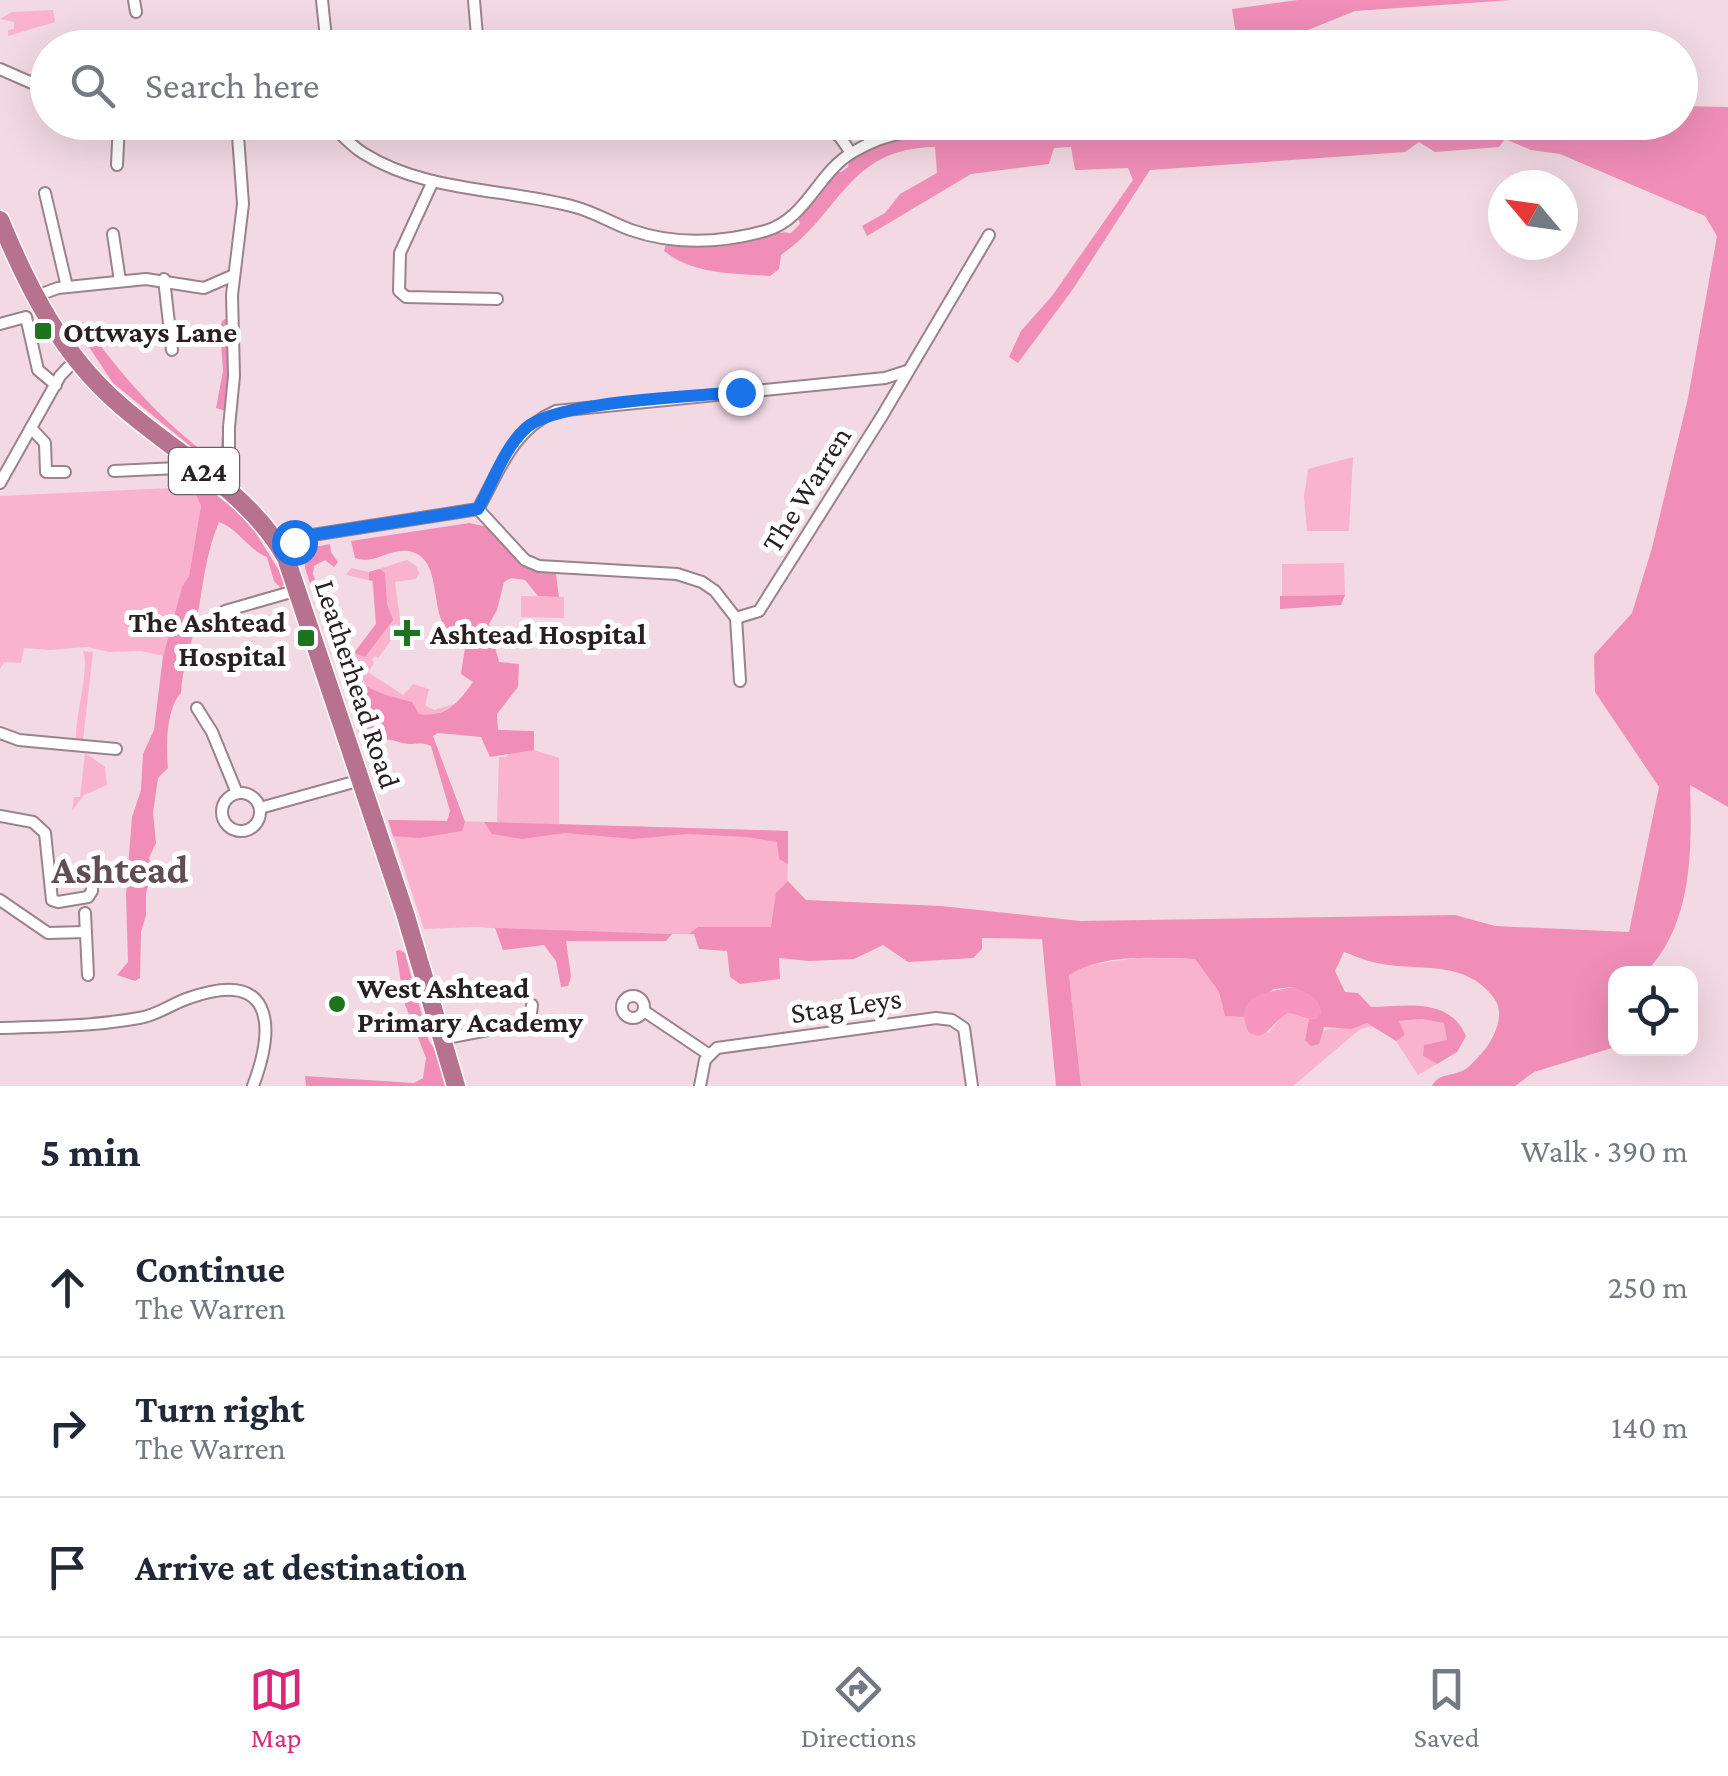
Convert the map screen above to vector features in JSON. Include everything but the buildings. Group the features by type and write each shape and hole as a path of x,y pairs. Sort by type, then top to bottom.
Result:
{"highway":[{"name":"Leatherhead Road","path":"0,220 7,254 76,359 118,404 252,510 281,548 405,913 456,1086"}],"street":[{"path":"322,0 325,30"},
{"path":"474,0 476,30"},
{"path":"0,68 30,82"},
{"path":"116,165 118,140"},
{"path":"224,487 229,477 234,275 243,204 238,140"},
{"path":"350,140 364,153 433,181 575,207 662,239 697,240 736,237 778,226 792,218 827,173 851,152 880,140"},
{"path":"842,140 851,152"},
{"path":"433,181 424,206 405,236 399,290 406,297 497,299"},
{"path":"46,192 66,287"},
{"path":"113,234 120,282"},
{"name":"The Warren","path":"736,618 759,611 989,236"},
{"path":"36,296 66,287 164,279 204,288 234,275"},
{"path":"164,279 172,350"},
{"path":"0,324 26,317 38,370 56,385"},
{"path":"0,483 60,376 76,359"},
{"name":"The Warren","path":"478,509 510,448 524,430 556,412 885,378 907,372"},
{"path":"31,428 44,440 46,472 65,472"},
{"path":"114,470 178,468 190,461"},
{"path":"281,548 306,536 478,509 525,560 539,566 691,577 714,590 736,618 740,681"},
{"path":"225,611 298,589"},
{"path":"197,708 212,732 237,793 255,799 260,808 254,826 235,830 226,825 223,806 237,793"},
{"path":"0,733 19,740 116,749"},
{"path":"260,808 360,780"},
{"path":"0,816 33,822 46,833 49,888 54,902 82,900 92,891 91,869"},
{"path":"0,900 48,933 86,932"},
{"path":"85,913 88,975"},
{"path":"0,1028 138,1018 162,1012 187,998 233,988 255,996 264,1012 264,1038 253,1086"},
{"path":"442,1039 536,1024 532,1005"},
{"path":"644,1012 708,1054 700,1086"},
{"name":"Stag Leys","path":"708,1054 722,1047 944,1018 959,1022 964,1028 972,1086"}],"shaded area":[{"path":"1298,0 1512,0 1355,11 1308,30 1235,30 1232,9"},
{"path":"53,10 55,22 8,36 14,22 0,19 12,12"},
{"path":"1698,106 1728,107 1728,807 1690,785 1691,835 1681,909 1673,932 1651,966 1608,966 1608,1049 1534,1072 1515,1086 1432,1086 1446,1075 1470,1066 1486,1048 1499,1017 1494,998 1482,985 1454,971 1389,965 1344,952 1335,971 1345,992 1358,993 1371,1007 1426,1006 1449,1015 1459,1024 1466,1036 1457,1052 1437,1064 1423,1056 1424,1045 1447,1040 1444,1023 1422,1019 1399,1021 1405,1035 1396,1041 1367,1023 1352,1029 1324,1027 1319,1044 1311,1046 1305,1040 1309,1019 1317,1018 1293,987 1274,989 1247,1006 1244,1017 1225,1016 1219,992 1195,959 1130,958 1098,963 1069,975 1081,1086 1056,1086 1042,939 982,938 982,949 973,958 908,962 883,945 854,959 779,958 780,979 740,984 730,977 727,951 699,949 694,934 689,934 698,927 771,927 776,893 788,881 806,900 941,906 1080,921 1455,915 1495,926 1629,932 1659,787 1595,692 1594,655 1632,613 1652,548 1688,398 1717,236 1705,216 1560,154 1531,150 1507,140 1698,140"},
{"path":"888,140 1504,140 1499,147 1435,152 1419,142 1405,152 1150,170 1073,289 1018,363 1009,357 1021,331 1052,296 1133,180 1128,168 1075,170 1071,147 1054,148 1049,164 971,174 867,236 862,226 885,213 900,194 937,173 935,147 906,150 863,171 801,239 781,255 779,269 770,276 701,269 664,251 666,244 723,243 791,233 800,224 798,217 833,171 841,172 848,167 850,158"},
{"path":"229,318 231,366 226,411 216,408 223,371 220,327"},
{"path":"83,322 142,396 213,459 220,455 225,433 226,468 211,463 113,383 75,326"},
{"path":"1353,457 1349,531 1307,531 1304,497 1308,469"},
{"path":"185,470 240,514 286,582 281,588 274,581 267,557 219,522 207,559 181,693 170,718 168,768 158,778 153,812 156,843 149,858 152,874 141,932 140,978 135,981 117,975 128,962 126,894 132,817 141,790 143,754 154,730 163,656 182,587 189,576 201,506 192,487 184,487"},
{"path":"191,487 201,506 189,576 182,587 163,656 87,647 24,648 21,663 4,662 0,669 0,496"},
{"path":"469,523 488,527 526,567 556,574 559,597 538,596 525,580 511,578 504,582 489,624 499,662 519,664 518,687 497,714 498,730 534,731 534,750 490,757 481,737 438,733 433,736 465,822 462,831 420,838 393,836 388,820 447,821 450,811 431,746 378,740 377,749 365,752 305,560 314,547 330,544 338,562 334,567 325,560 314,566 313,574 340,654 345,655 355,676 380,693 412,702 419,714 437,714 456,702 473,682 461,674 465,648 444,625 426,562 408,551 362,560 355,558 351,541"},
{"path":"407,560 419,573 416,579 395,582 401,626 395,624 390,632 394,636 378,658 372,660 368,672 403,695 413,684 429,689 425,705 434,710 458,703 433,716 419,714 359,682 345,655 354,653 376,624 372,581 346,575 351,568 369,572"},
{"path":"1344,563 1345,595 1282,596 1282,564"},
{"path":"380,569 385,573 387,604 393,620 365,657 354,653 376,624 369,572"},
{"path":"1345,595 1341,605 1280,609 1280,596"},
{"path":"521,596 564,597 564,618 521,617"},
{"path":"83,651 93,652 83,741 76,740 85,669"},
{"path":"534,750 559,758 559,824 788,831 787,936 477,927 424,929 388,820 497,822 499,757 506,757 511,751"},
{"path":"85,753 105,767 107,785 84,795 72,811 74,797 80,797"},
{"path":"484,822 788,831 788,864 779,859 777,842 747,837 687,834 634,839 565,833 522,839 492,834"},
{"path":"495,928 672,934 666,941 566,941 571,977 568,986 561,987 556,961 544,945 503,950"},
{"path":"396,951 405,953 446,1086 306,1086 305,1076 414,1083 423,1078 426,1058 404,1002"},
{"path":"1136,958 1195,959 1219,992 1225,1016 1244,1017 1245,1024 1269,1033 1289,1013 1309,1019 1305,1040 1329,1029 1367,1023 1372,1026 1359,1030 1293,1086 1081,1086 1069,975 1083,966"},
{"path":"1293,987 1315,999 1321,1013 1317,1018 1289,1013 1263,1034 1249,1033 1244,1020 1248,1003 1263,994"},
{"path":"1422,1019 1445,1023 1447,1040 1423,1056 1437,1064 1418,1075 1396,1041 1405,1035 1398,1021"}],"place":[{"name":"Ottways Lane","path":"43,331"},
{"name":"Ashtead Hospital","path":"407,633"},
{"name":"The Ashtead Hospital","path":"306,638"},
{"name":"West Ashtead Primary Academy","path":"337,1004"}],"district":[{"name":"Ashtead","path":"120,869"}],"route":[{"path":"294,542 306,536 478,509 510,448 524,430 556,412 740,392"}]}
